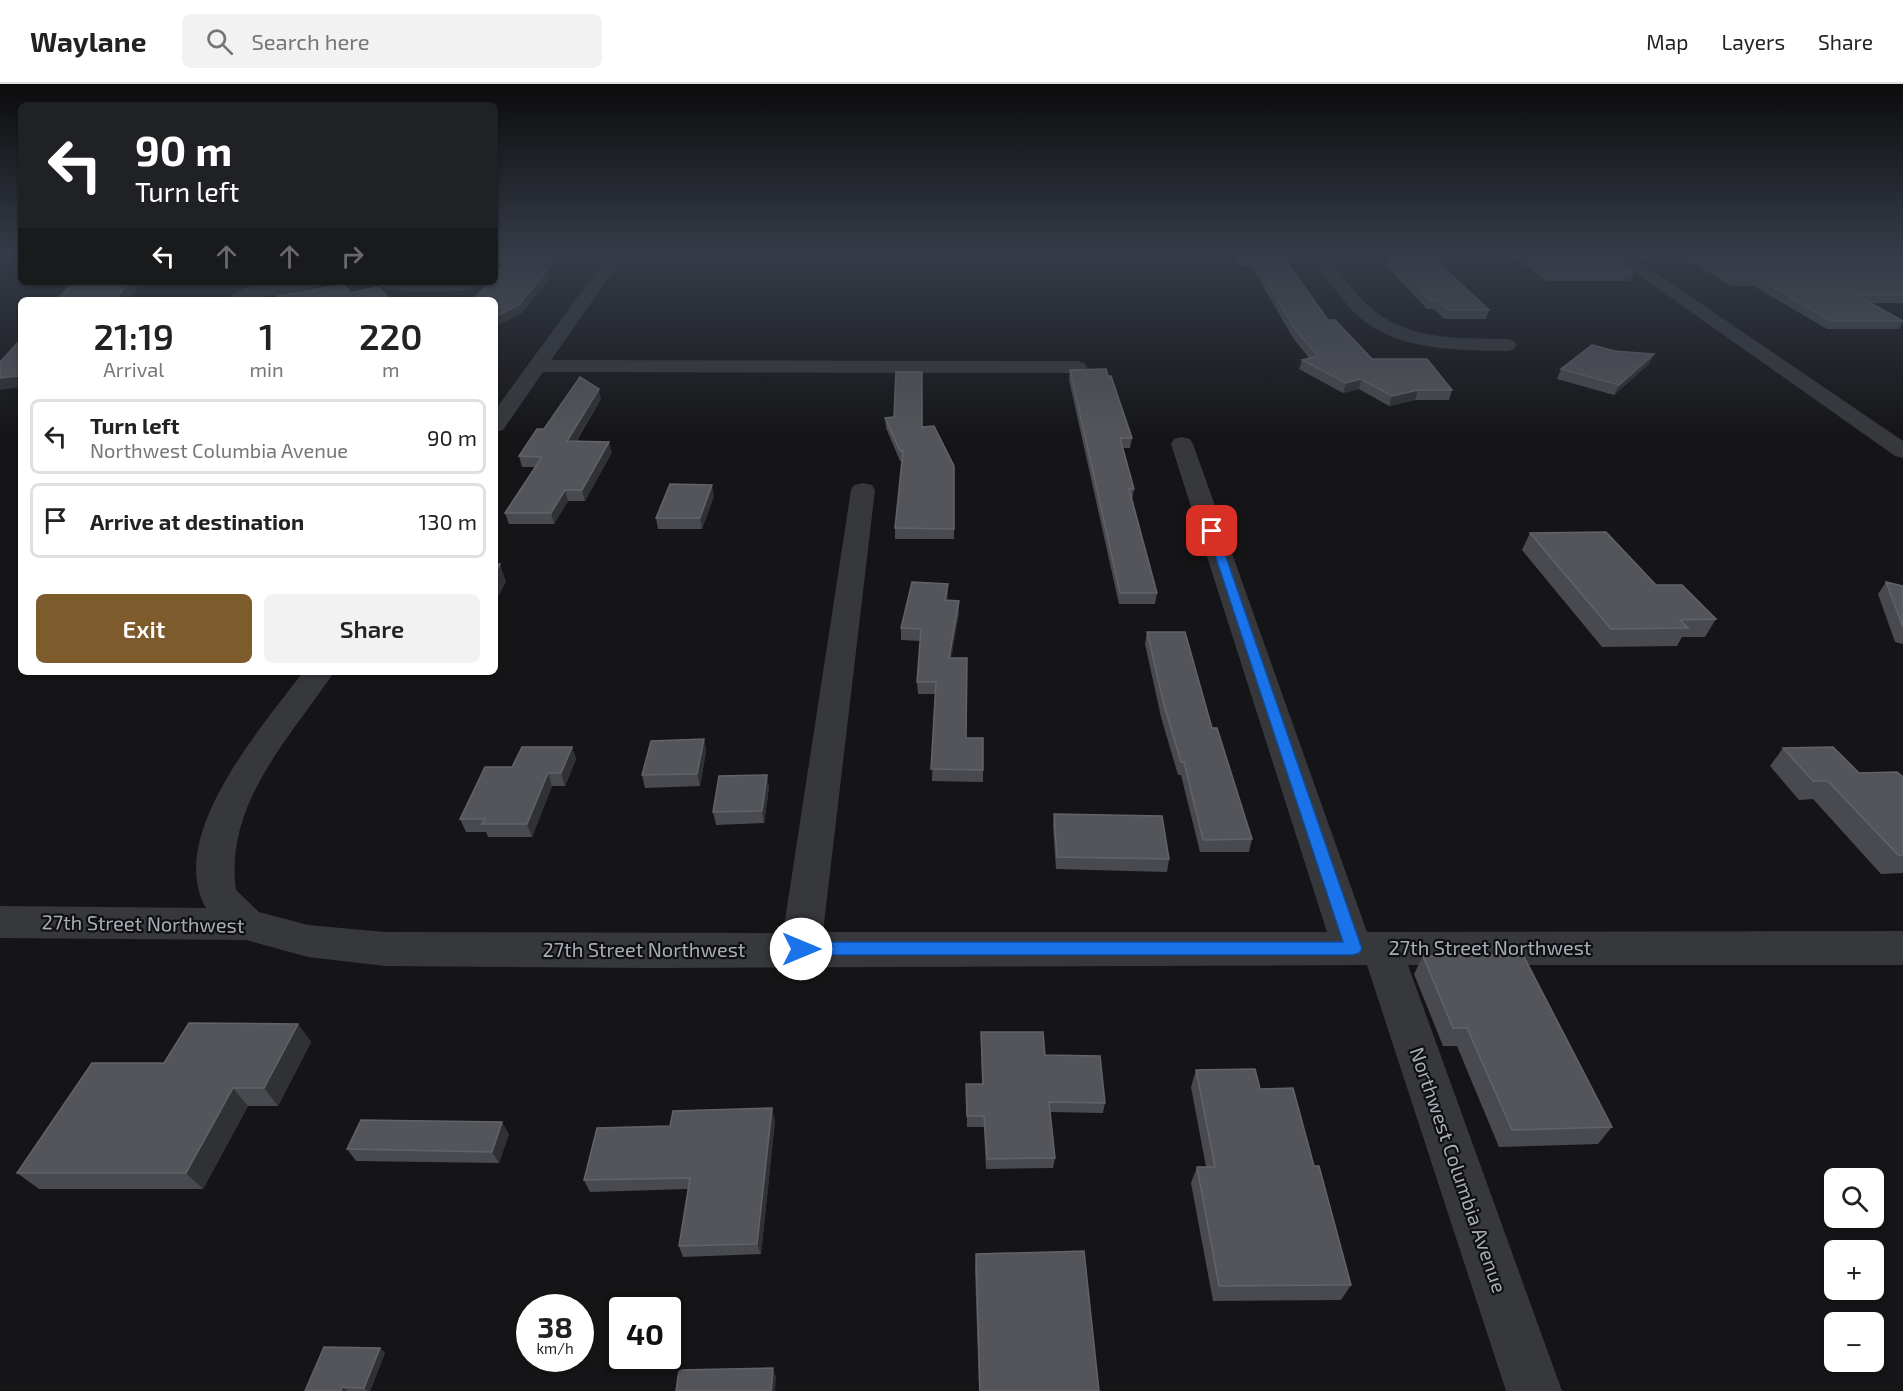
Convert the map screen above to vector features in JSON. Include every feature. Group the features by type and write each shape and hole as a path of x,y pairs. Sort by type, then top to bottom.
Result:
{"street":[{"path":"498,421 573,315"},
{"path":"1371,315 1387,327 1413,336 1507,345"},
{"path":"1706,315 1903,451"},
{"path":"537,366 1077,367"},
{"name":"Northwest Columbia Avenue","path":"1182,444 1534,1391"},
{"path":"801,949 863,490"},
{"path":"246,924 218,894 214,863 218,833 242,780 317,675"},
{"name":"27th Street Northwest","path":"0,922 246,924 308,941 385,949 652,951 1903,948"}],"building":[{"path":"1287,315 1324,315 1328,320 1335,320 1372,359 1427,359 1452,390 1418,390 1392,396 1361,379 1346,383 1302,360 1318,356 1295,329"},
{"path":"1821,315 1892,315 1903,321 1831,321"},
{"path":"18,342 18,376 0,378 0,362"},
{"path":"1592,345 1615,351 1654,354 1619,385 1561,369"},
{"path":"1106,369 1108,376 1111,376 1132,438 1120,438 1134,489 1129,489 1157,593 1120,593 1070,370"},
{"path":"896,372 922,372 922,427 934,426 954,466 954,529 895,528 903,451 900,451 885,418 894,417"},
{"path":"580,377 599,389 567,441 609,442 582,490 565,490 551,513 505,513 542,457 519,456 537,429 544,429"},
{"path":"670,484 712,485 700,518 656,518"},
{"path":"1606,532 1656,585 1682,585 1716,619 1680,620 1688,628 1611,629 1530,533"},
{"path":"912,582 948,584 945,600 959,601 949,658 967,658 966,738 983,738 983,770 931,769 936,682 917,682 921,629 901,628"},
{"path":"1886,582 1903,586 1903,627"},
{"path":"1147,632 1185,632 1212,728 1217,728 1252,839 1203,840 1184,762 1181,762 1164,705"},
{"path":"704,739 697,774 642,775 651,741"},
{"path":"522,747 572,747 561,773 548,773 527,824 482,824 485,819 460,819 485,767 512,767"},
{"path":"1833,747 1859,773 1897,772 1903,777 1903,855 1898,855 1828,781 1813,781 1783,748"},
{"path":"767,775 762,811 713,812 719,776"},
{"path":"1054,814 1162,816 1169,859 1057,857"},
{"path":"1523,955 1612,1127 1512,1130 1467,1028 1453,1028 1423,956"},
{"path":"189,1023 298,1024 264,1088 233,1088 186,1173 17,1173 92,1063 164,1063"},
{"path":"981,1032 1043,1032 1045,1055 1100,1056 1105,1103 1049,1102 1055,1158 987,1159 984,1116 967,1116 966,1084 983,1084"},
{"path":"1255,1069 1260,1089 1293,1088 1314,1166 1319,1166 1351,1285 1219,1286 1197,1167 1215,1167 1196,1070"},
{"path":"772,1108 757,1244 679,1246 690,1178 584,1180 597,1128 670,1126 673,1111"},
{"path":"361,1120 502,1122 492,1152 347,1149"},
{"path":"1084,1251 1099,1391 980,1391 976,1254"},
{"path":"324,1347 380,1348 364,1388 342,1387 341,1391 305,1391"},
{"path":"773,1368 771,1391 676,1391 679,1372 684,1372 684,1370"}],"route":[{"path":"801,949 1353,949 1212,531"}]}
